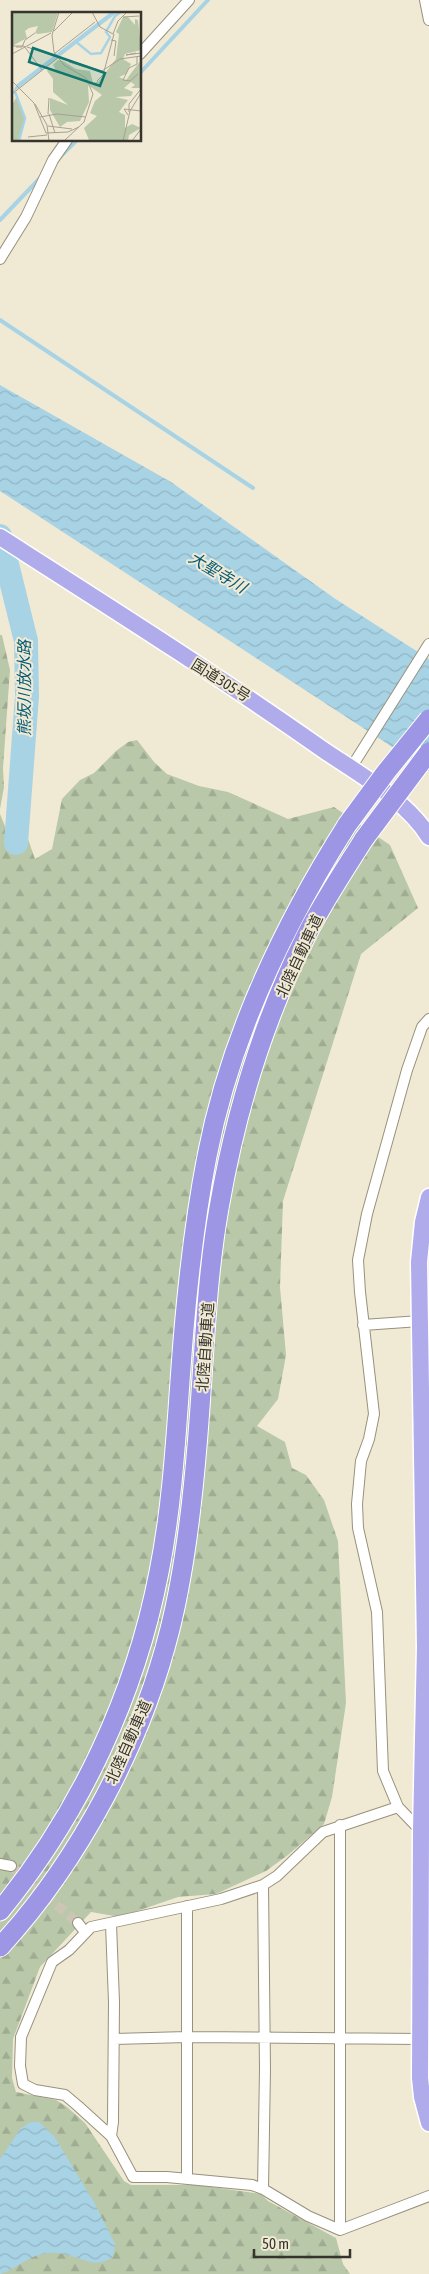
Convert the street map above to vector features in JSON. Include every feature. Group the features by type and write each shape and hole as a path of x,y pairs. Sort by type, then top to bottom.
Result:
{"highway":[{"name":"国道305号","path":"0,537 355,763 421,824 429,837"},
{"name":"北陸自動車道","path":"0,1911 42,1856 85,1784 130,1681 147,1626 160,1570 175,1449 189,1272 197,1210 218,1109 242,1034 285,931 315,876 347,825 386,772 429,719"},
{"name":"北陸自動車道","path":"0,1947 33,1908 84,1832 128,1747 152,1687 170,1630 191,1508 211,1267 218,1210 229,1155 262,1041 282,988 305,938 332,889 364,839 429,752"},
{"path":"429,1197 420,1238 425,1638 421,1831 421,2087 429,2123"}],"street":[{"path":"141,53 190,0"},
{"path":"424,0 429,20"},
{"path":"0,258 26,217 53,160 66,141"},
{"path":"355,763 429,644"},
{"path":"421,1831 398,1807 383,1771 377,1612 358,1528 357,1504 362,1461 374,1414 374,1399 363,1325 358,1260 367,1214 407,1070 422,1027 429,1019"},
{"path":"363,1325 420,1320"},
{"path":"398,1807 323,1832 277,1876 263,1885 220,1899 154,1912 131,1920 98,1925 85,1932 69,1950 52,1962 21,2037 20,2076 23,2084 35,2090 65,2095 111,2136 132,2177 187,2179 252,2185 263,2188 308,2216 340,2230 429,2196"},
{"path":"340,1825 340,2230"},
{"path":"0,1864 11,1866"},
{"path":"263,1885 265,2038 263,2188"},
{"path":"187,1906 187,2179"},
{"path":"78,1923 85,1932"},
{"path":"111,1924 114,2039 113,2122 111,2136"},
{"path":"114,2039 187,2037 421,2039"}],"green space":[{"path":"0,635 2,635 10,670 3,768 4,787 0,809"},
{"path":"137,740 154,762 167,774 199,786 228,792 288,819 334,807 390,845 418,908 361,954 283,1201 280,1287 286,1355 278,1399 257,1426 285,1442 292,1468 306,1475 324,1500 338,1541 346,1703 332,1797 324,1824 266,1871 216,1894 178,1897 120,1917 91,1912 40,1967 13,2039 12,2078 16,2092 56,2100 85,2123 124,2181 131,2185 198,2185 261,2194 268,2201 336,2238 343,2264 350,2274 0,2274 0,814 9,836 28,839 35,859 52,849 62,799 80,780 94,773 116,751 128,742"}],"water":[{"name":"大聖寺川","path":"0,385 171,482 334,598 429,659 429,771 0,491"},
{"path":"31,2122 39,2122 54,2136 94,2202 115,2244 113,2257 105,2261 90,2262 59,2253 43,2254 0,2274 0,2159 21,2128"}],"waterway":[{"path":"141,72 208,0"},
{"path":"61,156 76,141"},
{"path":"0,220 40,178"},
{"path":"0,320 253,488"},
{"name":"熊坂川放水路","path":"0,536 26,641 27,696 16,843"}],"tunnel":[{"path":"11,1866 78,1923"}]}
